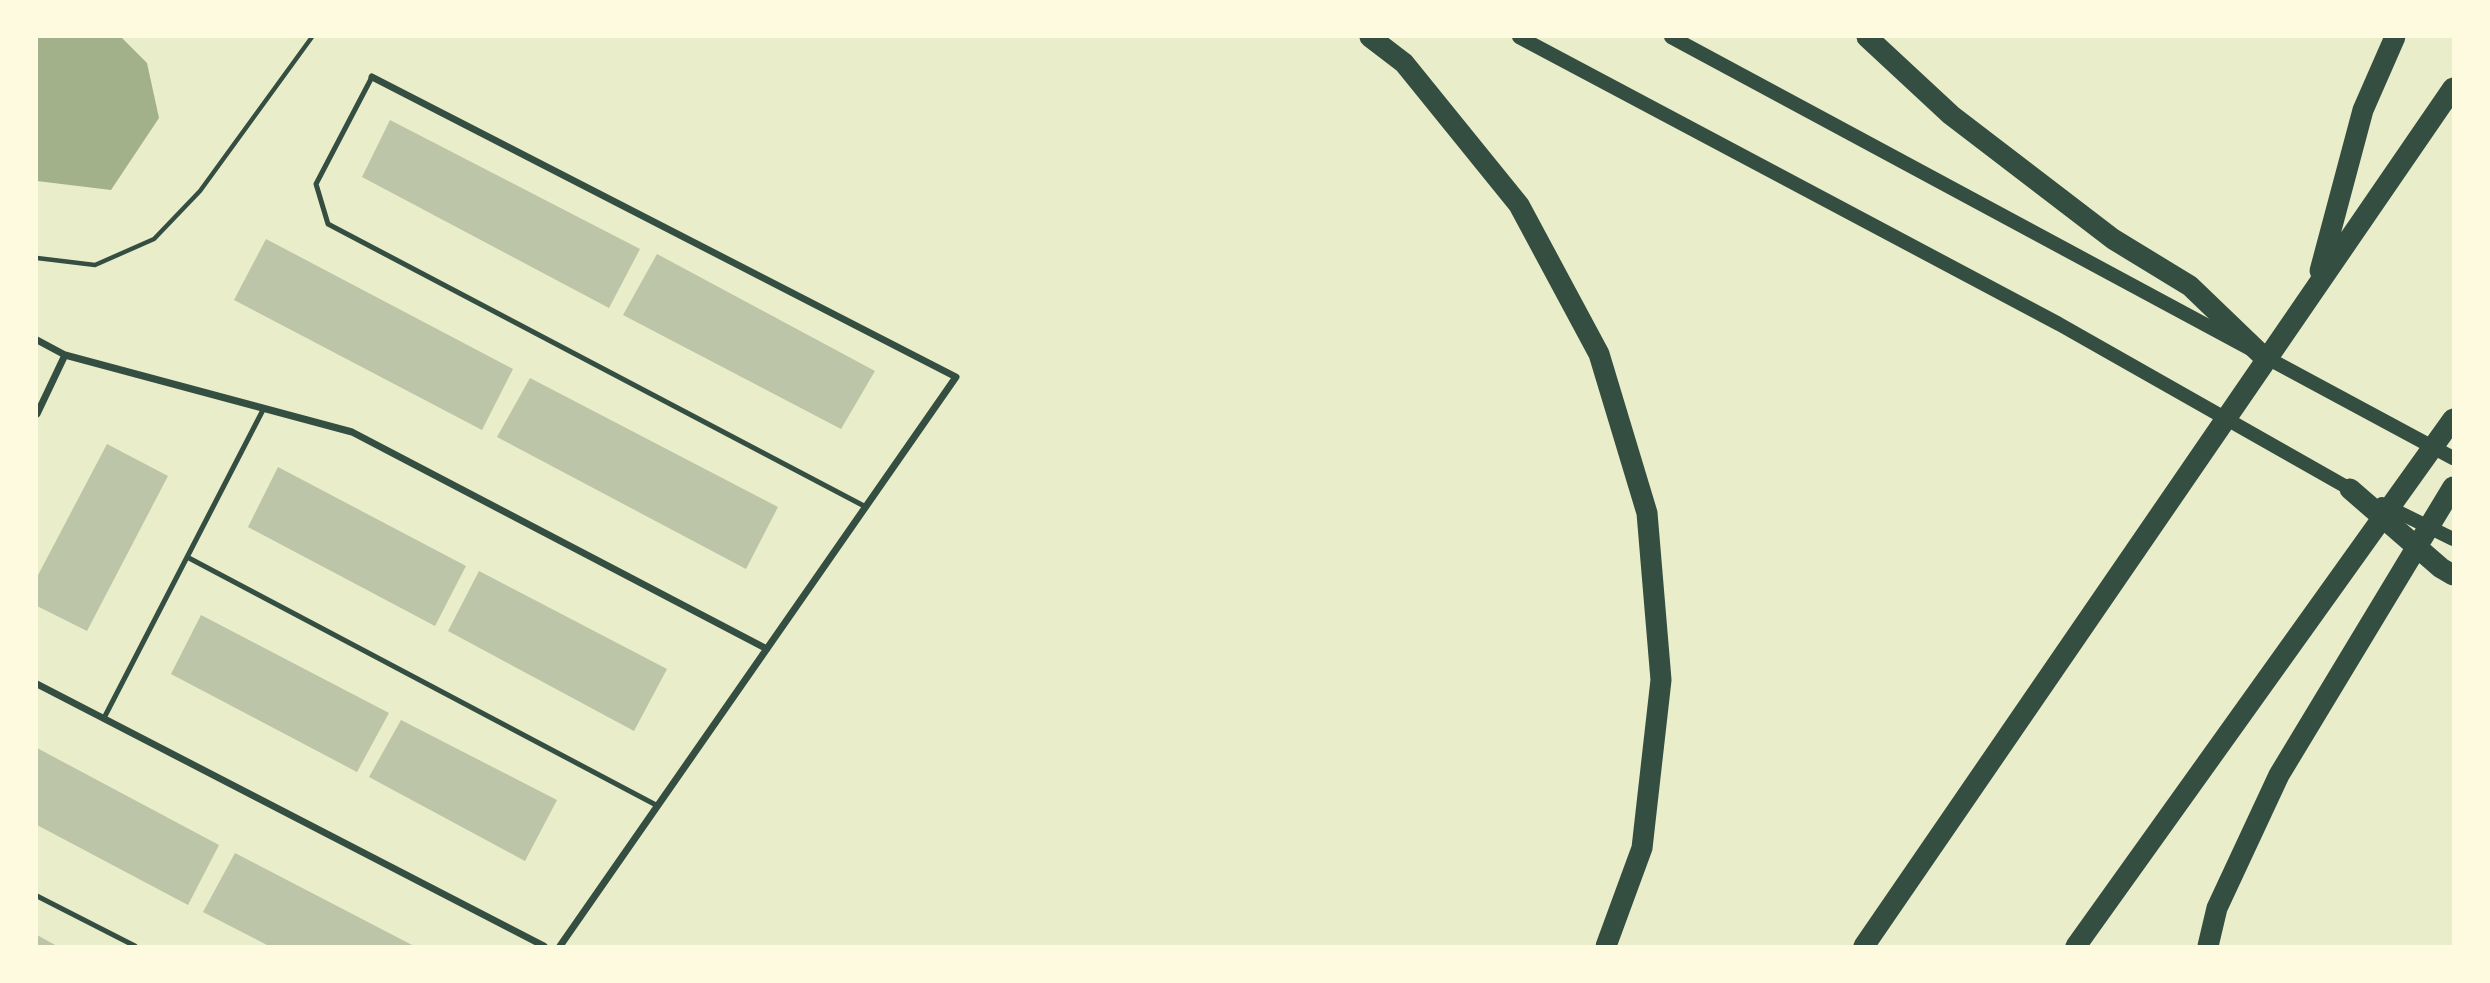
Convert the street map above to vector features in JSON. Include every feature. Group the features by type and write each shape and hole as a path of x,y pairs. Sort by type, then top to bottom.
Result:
{"highway":[{"path":"1370,37 1404,63 1519,205 1599,354 1647,513 1661,680 1642,848 1606,946"},
{"path":"1867,37 1951,115 2113,239 2190,286 2267,360"},
{"path":"2316,288 2364,110 2395,37"},
{"path":"1864,946 2453,88"},
{"path":"2076,946 2453,419"},
{"path":"2208,946 2217,908 2279,775 2453,487"},
{"path":"2350,489 2441,568 2453,575"}],"main road":[{"path":"1519,37 2059,324 2350,489 2453,539"},
{"path":"1671,37 2086,258 2267,360 2453,458"}],"street":[{"path":"372,77 956,377 560,946"},
{"path":"37,340 65,355 352,432 767,649"},
{"path":"37,414 65,355"},
{"path":"37,684 544,946"}],"lane":[{"path":"372,77 316,184 328,224 866,507"},
{"path":"104,718 264,408"},
{"path":"187,557 656,805"},
{"path":"37,896 135,946"}],"path":[{"path":"37,258 95,265 154,239 200,191 312,37"}],"shaded area":[{"path":"37,37 121,37 147,63 159,118 111,190 37,181"}],"building":[{"path":"390,120 640,249 609,308 362,177"},
{"path":"266,239 513,369 482,430 234,300"},
{"path":"657,254 875,371 841,429 623,315"},
{"path":"530,378 778,507 746,569 497,437"},
{"path":"107,444 168,476 87,631 37,606 37,577"},
{"path":"278,467 466,566 435,626 248,527"},
{"path":"479,571 667,669 634,731 448,631"},
{"path":"201,615 389,713 357,772 171,674"},
{"path":"401,720 557,800 525,861 369,777"},
{"path":"37,748 219,845 188,905 37,825"},
{"path":"235,853 414,946 269,946 203,912"},
{"path":"37,935 57,946 37,946"}]}
